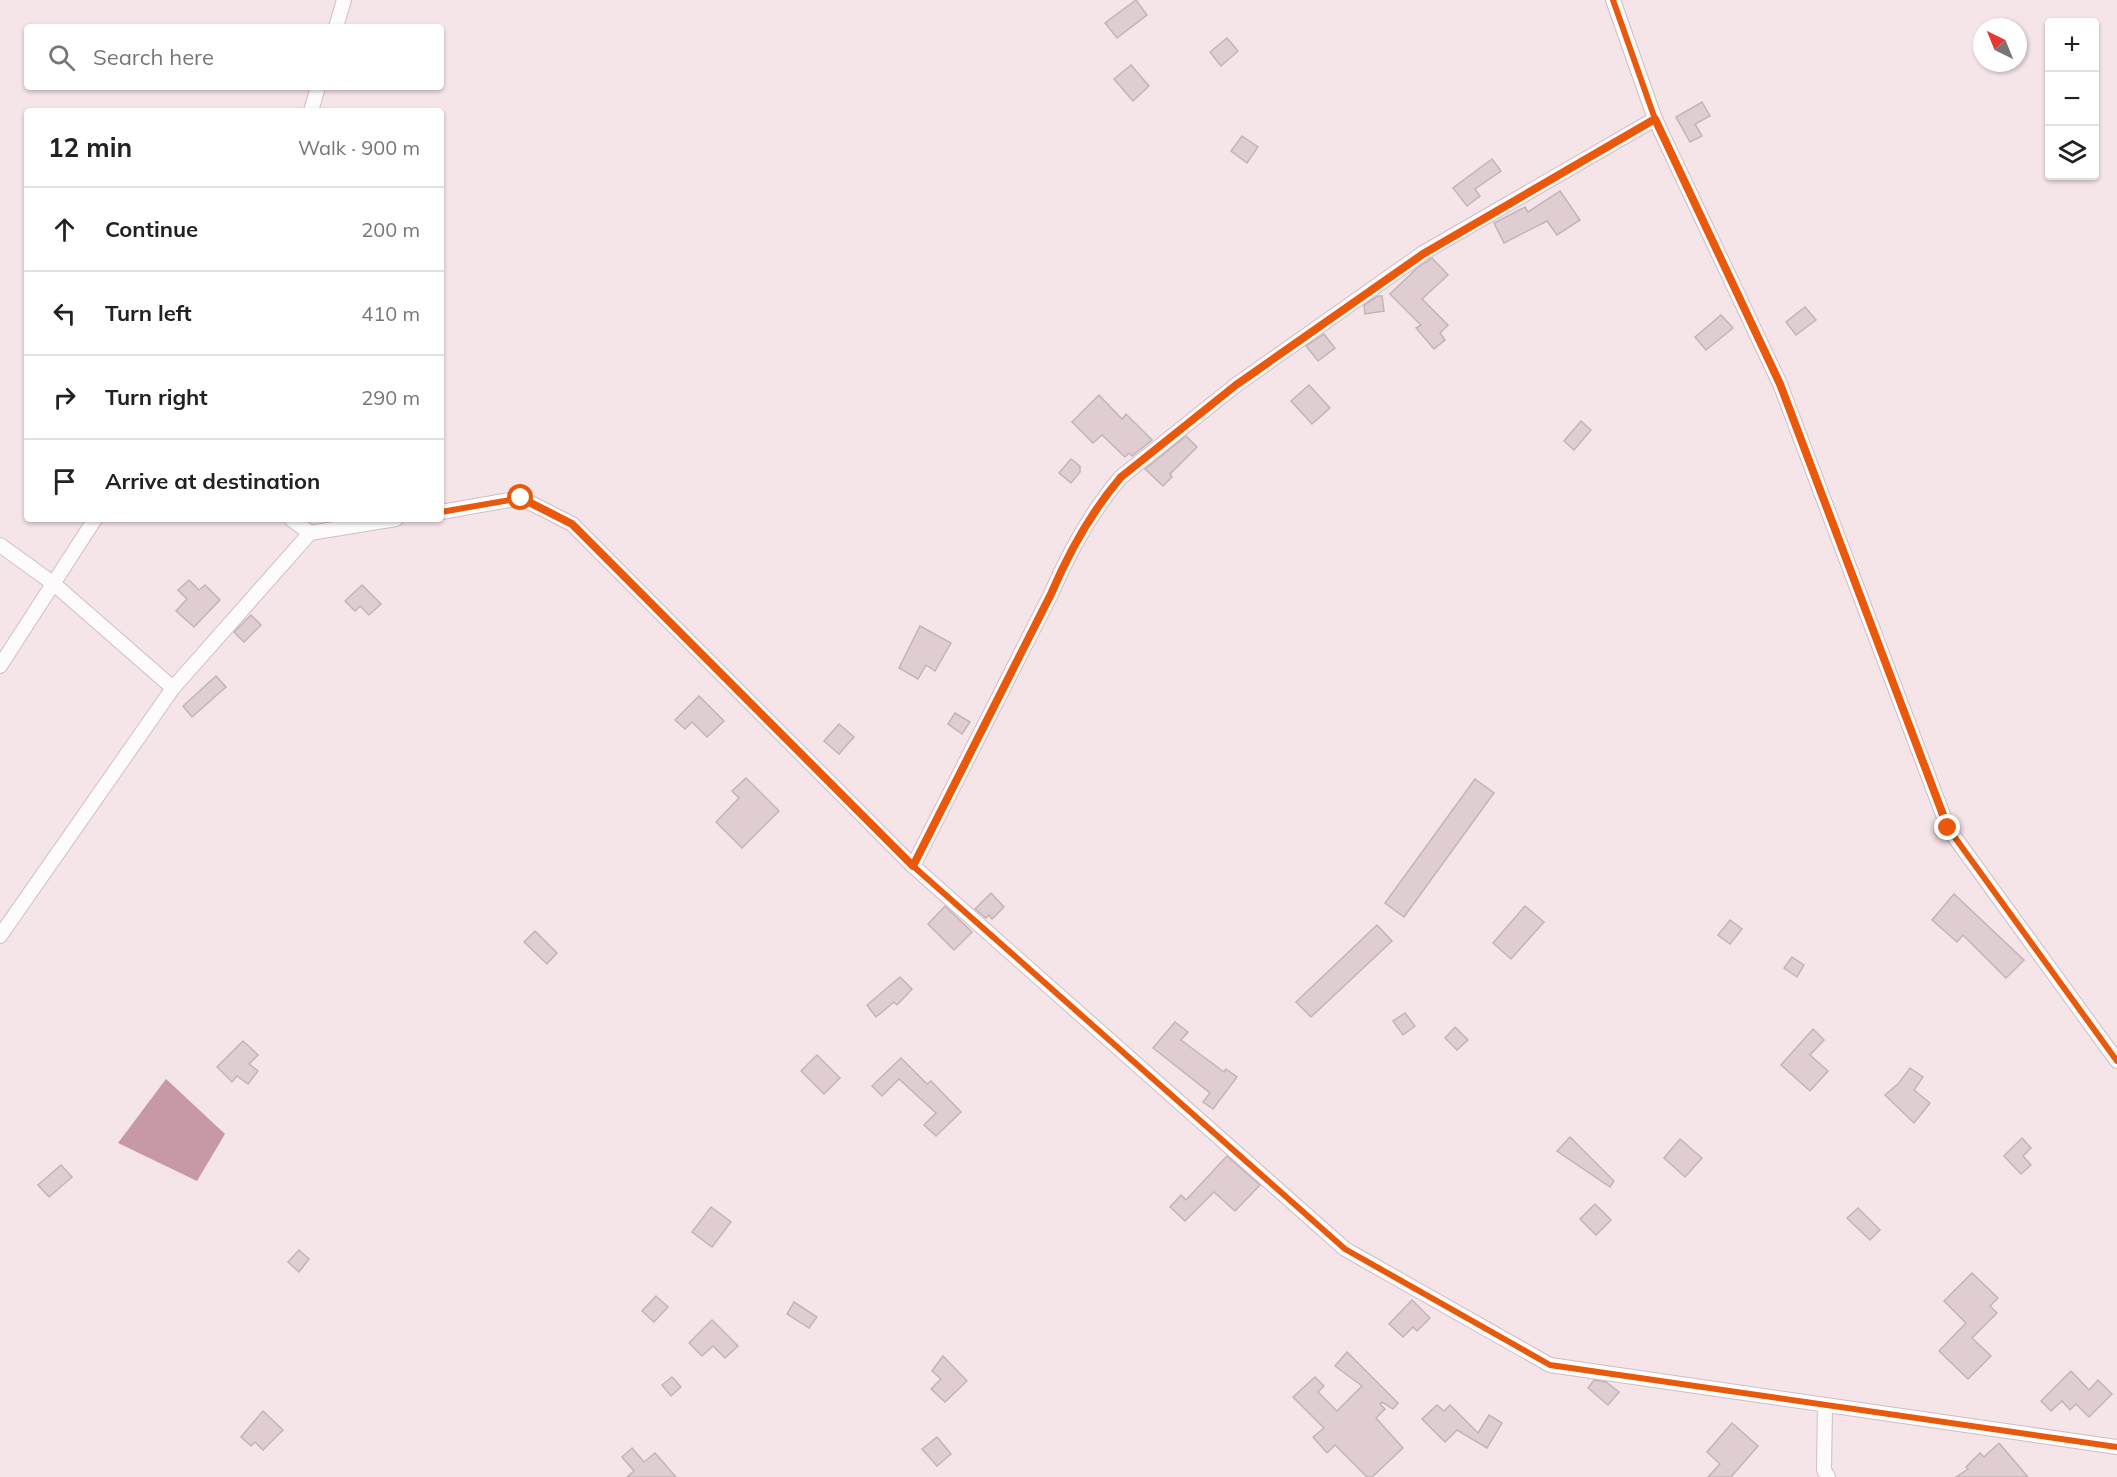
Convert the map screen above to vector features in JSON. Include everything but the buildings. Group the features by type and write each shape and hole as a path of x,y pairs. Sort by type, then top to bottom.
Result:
{"street":[{"path":"337,24 344,0"},
{"path":"1613,0 1655,119 1780,384 1948,828 2117,1061"},
{"path":"312,108 317,90"},
{"path":"913,866 1068,556 1106,494 1121,477 1236,385 1423,254 1655,119"},
{"path":"444,511 521,498 572,524 913,866 1344,1249 1550,1365 2117,1447"},
{"path":"0,666 93,522"},
{"path":"295,522 310,533"},
{"path":"0,936 173,688 310,533 378,522"},
{"path":"0,546 54,584 173,688"},
{"path":"1825,1405 1824,1470 1828,1477"}],"shaded area":[{"path":"166,1079 225,1134 197,1181 118,1143"}],"cycle path":[{"path":"1613,0 1655,119 1780,384 1948,828 2117,1061"},
{"path":"444,511 521,498 572,524 913,866 1345,1249 1550,1365 2117,1447"}],"route":[{"path":"521,498 572,524 913,866 1068,556 1106,494 1121,477 1236,385 1423,254 1655,119 1780,384 1948,828"}]}
